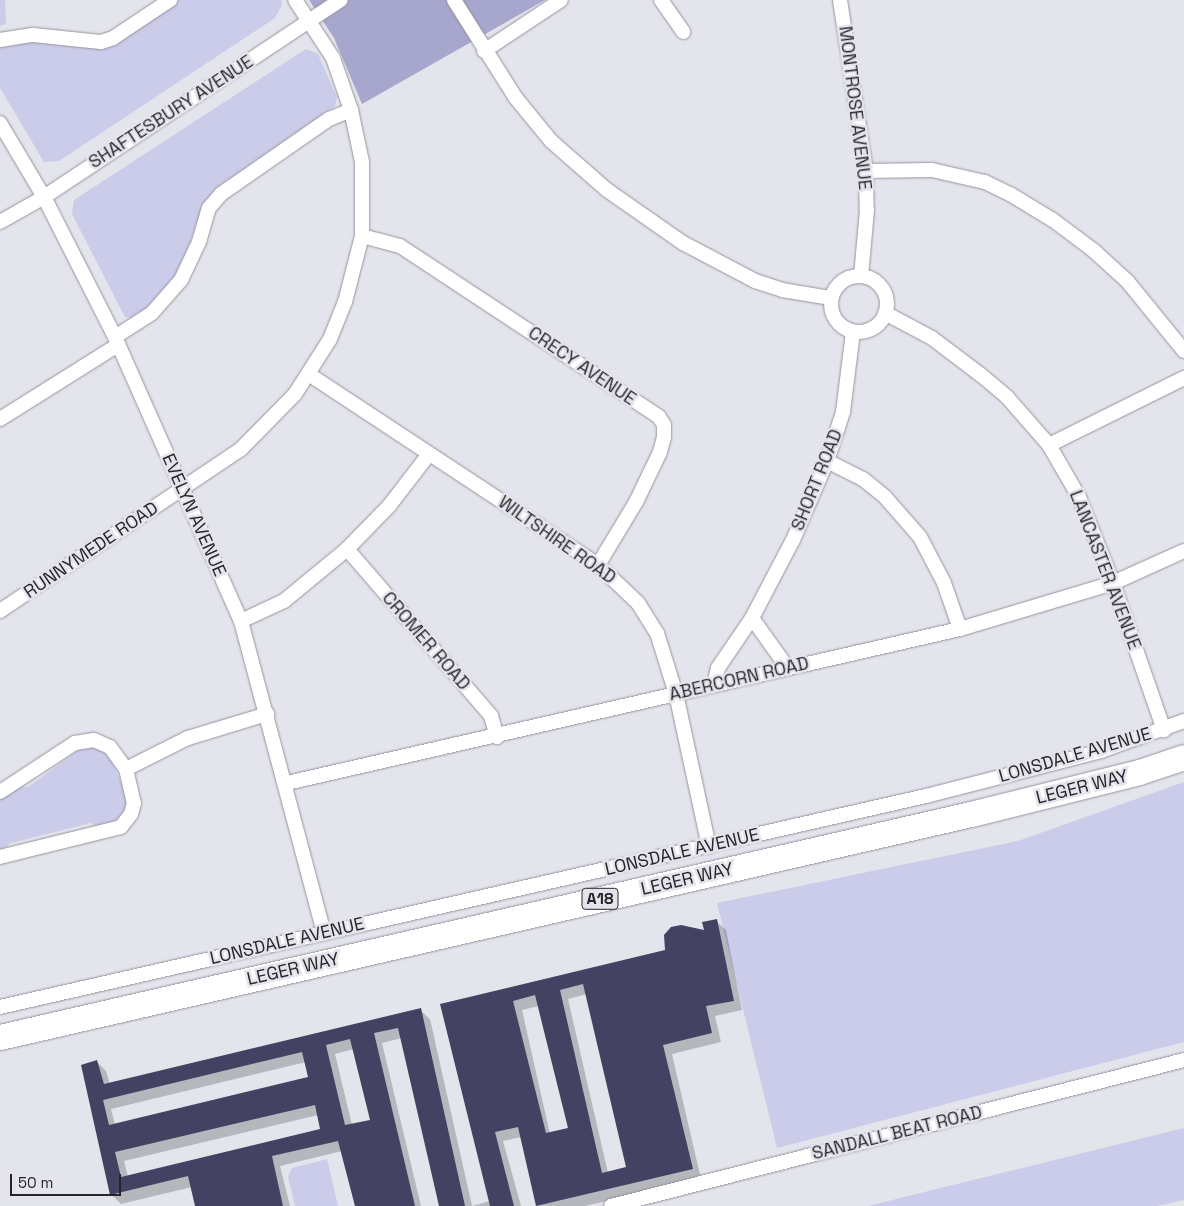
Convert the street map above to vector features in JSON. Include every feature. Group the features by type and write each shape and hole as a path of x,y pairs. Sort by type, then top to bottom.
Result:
{"highway":[{"name":"LEGER WAY","path":"4,1037 975,813 1139,772 1184,757"}],"street":[{"path":"0,40 40,35 100,42 113,38 170,0"},
{"name":"RUNNYMEDE ROAD","path":"0,611 240,450 272,421 310,375 346,302 362,236 362,162 352,110 333,58 311,20 296,0"},
{"name":"SHAFTESBURY AVENUE","path":"0,222 44,197 340,0"},
{"path":"454,0 484,51 515,97 551,141 607,190 683,243 755,281 831,298"},
{"path":"484,51 561,0"},
{"path":"661,0 683,32"},
{"name":"MONTROSE AVENUE","path":"840,0 866,171 867,210 862,276"},
{"path":"0,419 116,341 152,313 181,280 199,242 210,208 221,194 329,119 352,110"},
{"name":"EVELYN AVENUE","path":"0,123 44,197 116,341 241,621 287,783 324,932"},
{"path":"866,171 932,170 985,182 1010,194 1053,220 1093,250 1134,289 1184,352"},
{"name":"CRECY AVENUE","path":"362,236 400,246 658,417 664,431 660,452 636,502 598,565"},
{"path":"862,276 871,279 882,289 887,303 885,313 873,328 853,332 835,319 831,298 844,280 862,276"},
{"name":"LANCASTER AVENUE","path":"885,313 932,338 981,375 1007,397 1048,445 1079,497 1114,583 1164,730"},
{"name":"SHORT ROAD","path":"714,686 713,678 718,668 752,618 793,540 827,460 843,412 853,332"},
{"name":"WILTSHIRE ROAD","path":"310,375 598,565 618,582 648,618 657,633 676,694 710,846"},
{"path":"1048,445 1184,378"},
{"path":"241,621 284,601 347,549 389,506 429,454"},
{"path":"827,460 862,479 885,497 920,536 944,583 960,629"},
{"name":"CROMER ROAD","path":"347,549 491,716 497,737"},
{"name":"ABERCORN ROAD","path":"287,783 497,737 787,667 960,629 1114,583 1184,551"},
{"path":"752,618 787,667"},
{"path":"126,770 188,738 267,714"},
{"name":"LONSDALE AVENUE","path":"0,1008 324,932 710,846 1083,756 1164,730 1184,721"},
{"path":"0,792 85,740 103,742 110,747 126,770 134,803 131,814 121,827 0,857"},
{"name":"SANDALL BEAT ROAD","path":"611,1206 1184,1060"}],"shaded area":[{"path":"0,0 5,0 6,24 0,26"},
{"path":"178,0 281,0 282,5 275,18 59,161 44,162 0,88 0,47 30,40 118,39"},
{"path":"309,0 545,0 362,104 334,38"},
{"path":"306,49 318,54 337,97 335,106 216,188 205,201 181,267 171,283 159,299 135,318 125,317 72,214 74,200"},
{"path":"93,747 105,753 112,761 124,789 127,804 120,818 98,827 91,823 11,843 0,851 0,799 20,787 28,787 81,748"},
{"path":"1184,782 1184,1042 777,1148 717,903 1018,841"},
{"path":"1184,1128 1184,1200 1157,1206 868,1206"},
{"path":"327,1159 338,1206 295,1206 288,1177 292,1168"}],"building":[{"path":"717,919 734,1001 706,1006 712,1033 663,1045 693,1169 536,1206 518,1127 495,1132 514,1206 490,1206 440,1004 665,950 664,935 671,927 681,925 704,930 702,922","holes":["583,984 626,1167 602,1173 560,990","535,995 568,1128 546,1133 513,1001"]},
{"path":"421,1008 465,1206 439,1206 398,1028 374,1033 415,1206 355,1206 338,1141 272,1156 283,1206 195,1206 188,1176 110,1195 81,1065 97,1060 104,1084","holes":["350,1039 370,1120 345,1125 326,1045","302,1052 308,1077 109,1125 103,1100","315,1105 320,1129 121,1177 115,1152"]}]}
